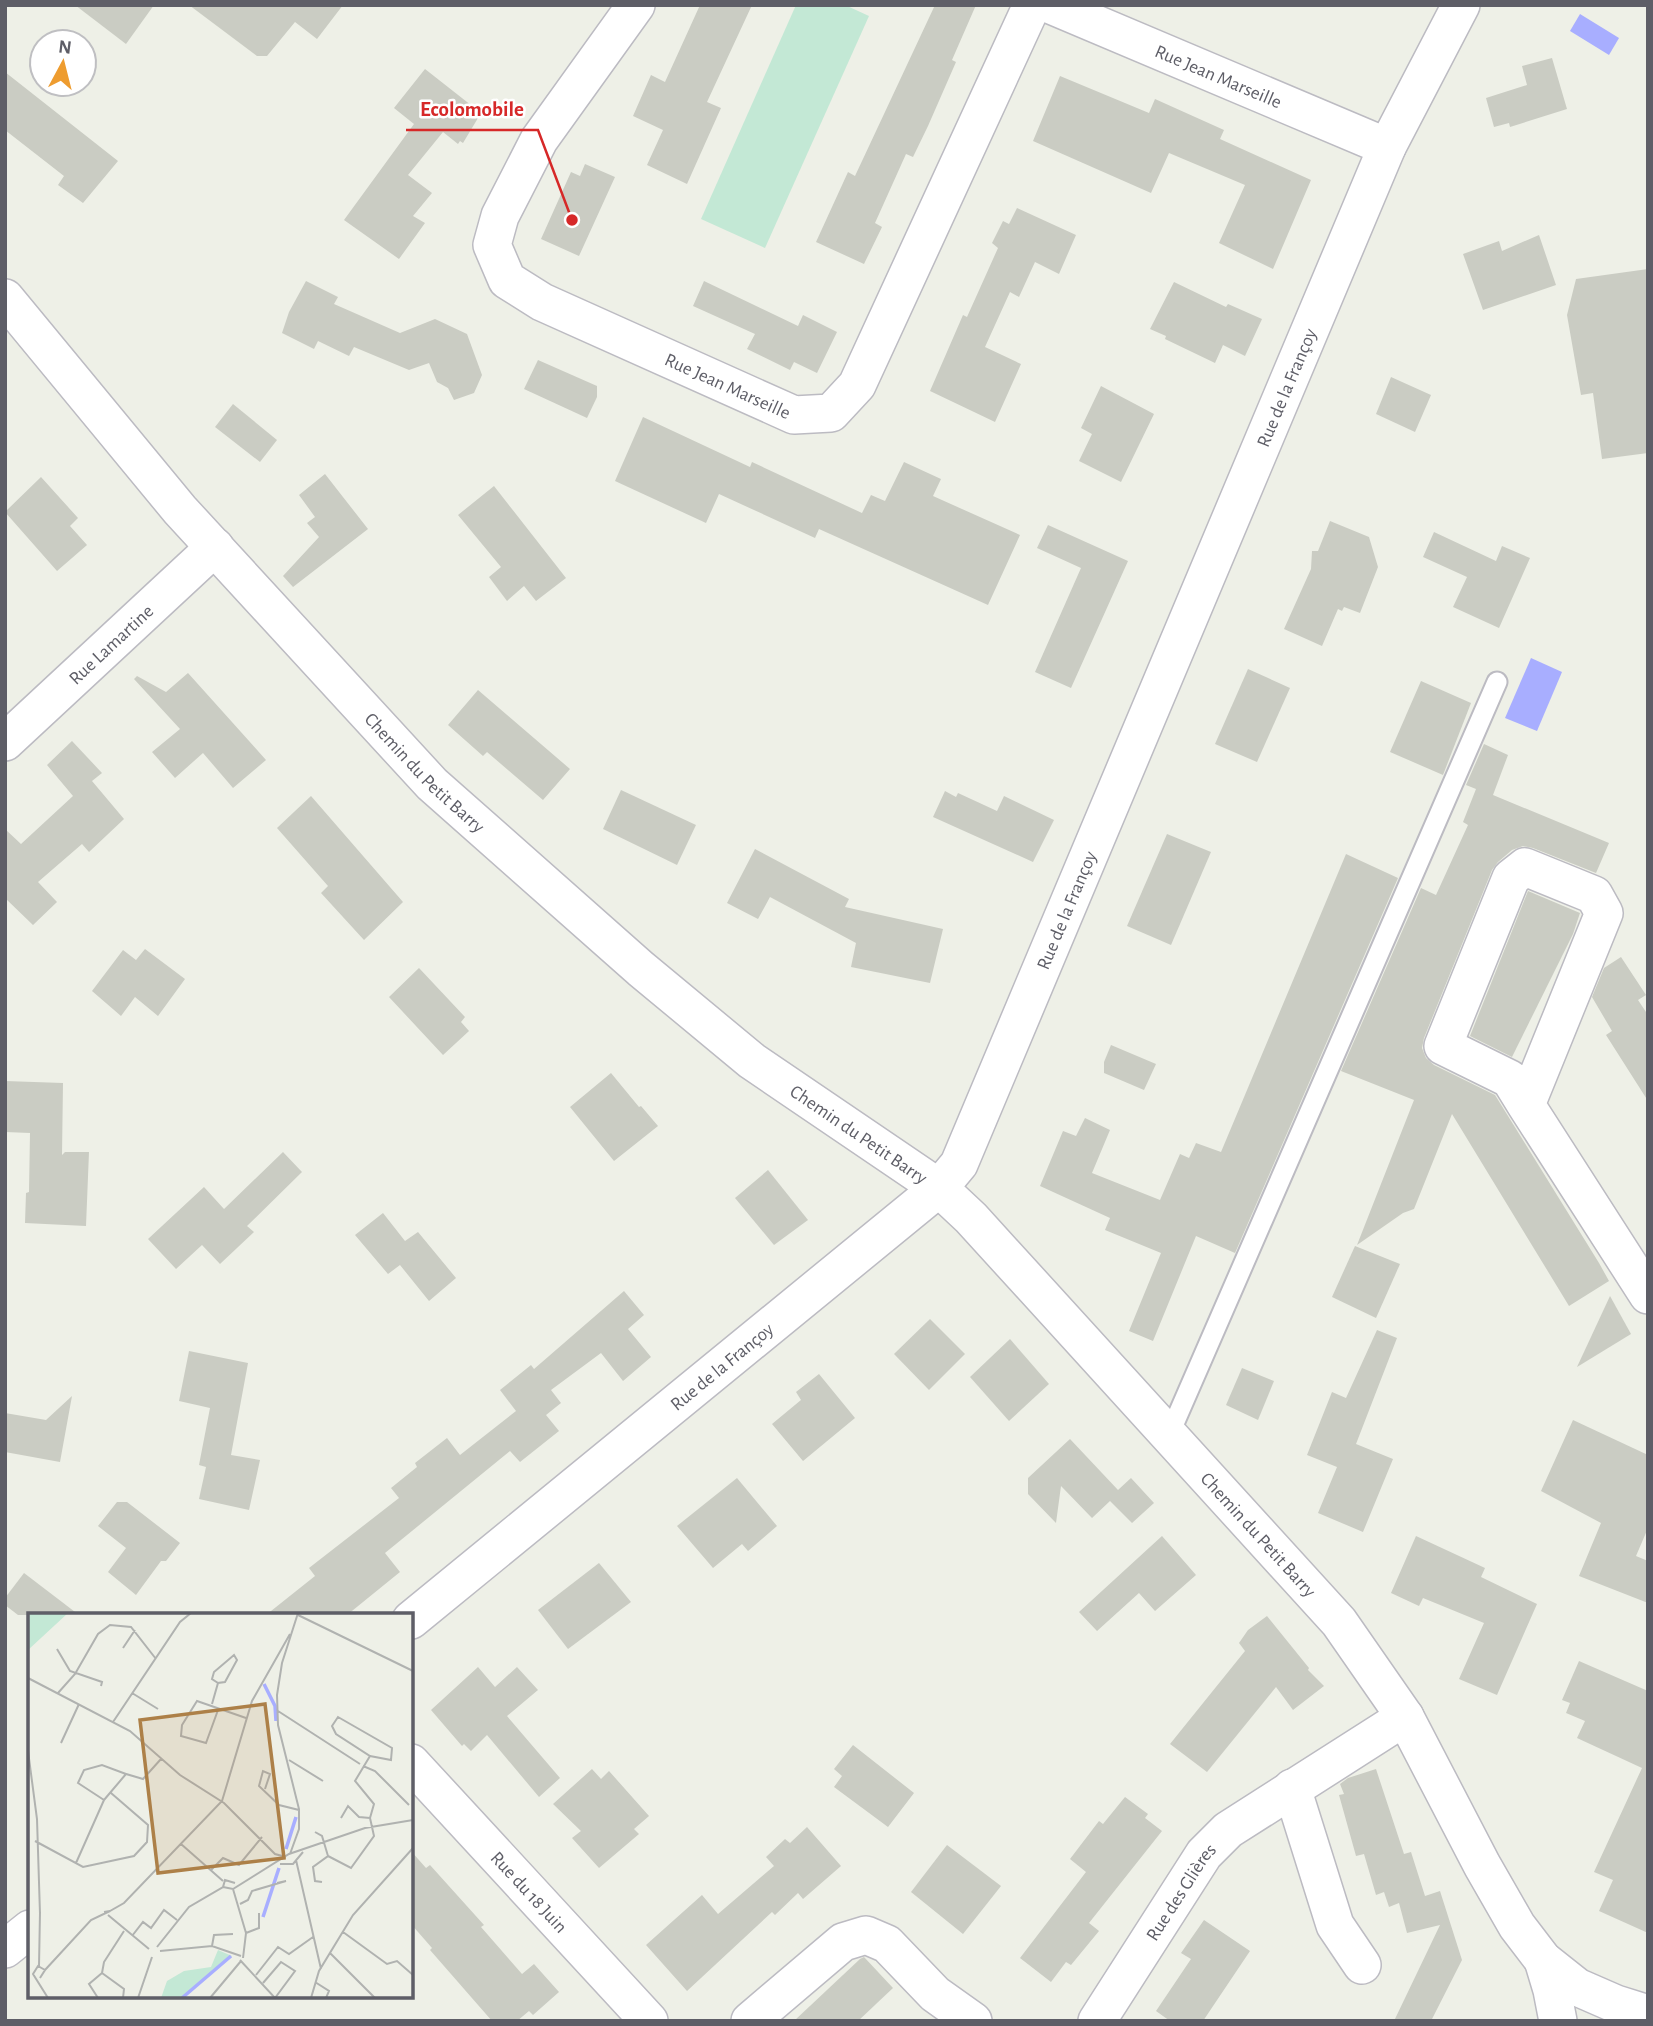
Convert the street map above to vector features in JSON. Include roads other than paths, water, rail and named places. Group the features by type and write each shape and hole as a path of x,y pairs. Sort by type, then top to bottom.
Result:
{"street":[{"name":"Rue Jean Marseille","path":"636,5 539,140 500,216 492,245 507,280 542,302 794,415 831,413 857,385 1032,5"},
{"name":"Rue Jean Marseille","path":"1051,5 1387,147"},
{"name":"Rue de la Françoy","path":"413,1618 939,1188 959,1164 1387,147 1461,5"},
{"name":"Chemin du Petit Barry","path":"5,299 180,510 432,784 630,960 752,1061 939,1188 971,1218 1339,1622 1405,1717 1488,1875 1517,1926 1543,1961 1577,1987 1648,2014"},
{"name":"Rue Lamartine","path":"5,742 215,547"},
{"path":"1526,1105 1604,912 1594,895 1525,867 1511,878 1443,1046 1510,1079 1526,1105 1648,1295"},
{"name":"Rue des Glières","path":"1097,2021 1204,1854 1228,1830 1405,1717"},
{"name":"Rue du 18 Juin","path":"413,1765 649,2021"},
{"path":"1292,1788 1335,1925 1362,1965"},
{"path":"5,1949 28,1931"},
{"path":"750,2021 843,1942 866,1936 887,1944 935,1994 974,2021"},
{"path":"1543,1961 1558,2021"}],"lane":[{"path":"1169,1435 1497,682"}],"water":[{"path":"1580,14 1619,38 1609,55 1570,31"},
{"path":"1531,658 1562,672 1537,731 1505,718"}],"place":[{"name":"Ecolomobile","path":"572,220"}]}
